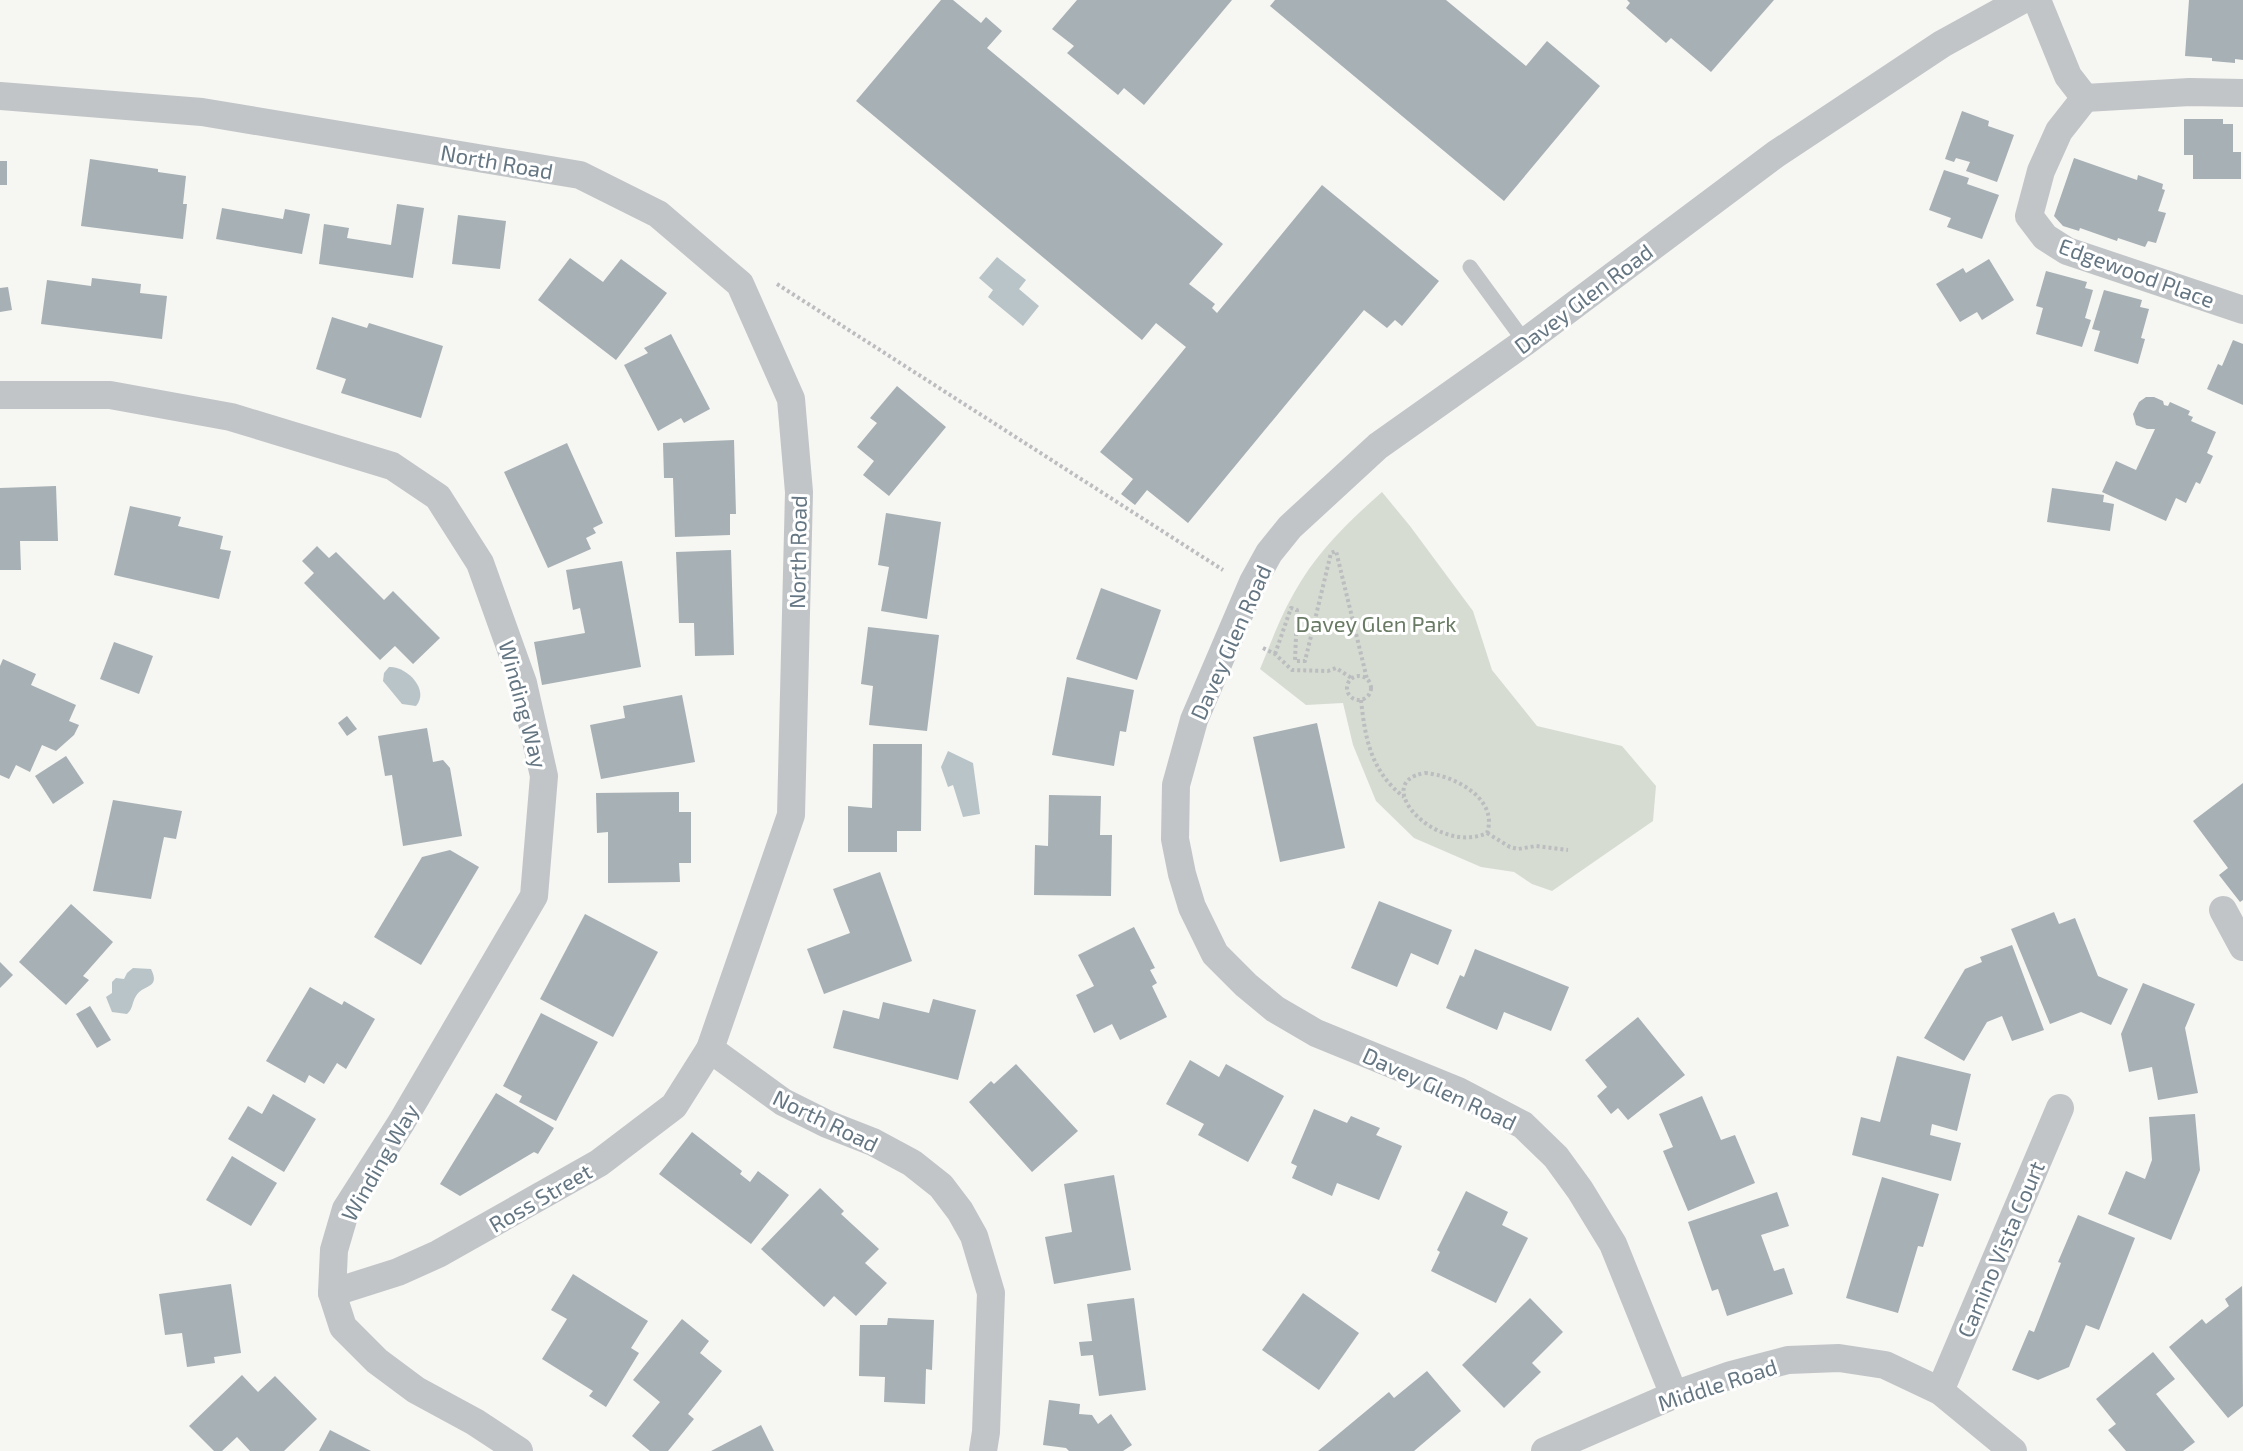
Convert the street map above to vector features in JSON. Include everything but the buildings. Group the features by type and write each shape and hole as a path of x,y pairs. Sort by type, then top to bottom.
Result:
{"street":[{"name":"Davey Glen Road","path":"1674,1395 1613,1244 1556,1157 1523,1125 1458,1091 1316,1033 1275,1009 1246,985 1215,954 1192,907 1182,874 1175,839 1176,784 1194,720 1253,582 1269,553 1290,527 1378,446 1525,342 1776,154 1942,44 2022,0"},
{"path":"2037,0 2068,76 2085,98 2190,92 2243,93"},
{"name":"North Road","path":"0,96 202,112 580,175 658,214 740,284 791,399 798,492 791,815 710,1049 783,1102 827,1124 873,1142 912,1163 941,1186 960,1210 974,1236 991,1293 986,1432 983,1451"},
{"name":"Edgewood Place","path":"2085,98 2059,131 2041,171 2029,216 2045,237 2067,251 2243,310"},
{"name":"Winding Way","path":"0,395 110,395 220,415 392,466 438,496 480,563 523,684 544,776 534,896 401,1123 346,1209 334,1250 333,1293 343,1327 377,1361 416,1390 475,1422 519,1451"},
{"path":"2223,910 2243,947"},
{"name":"Ross Street","path":"333,1293 398,1272 438,1254 598,1163 674,1106 710,1049"},
{"name":"Camino Vista Court","path":"1940,1391 2060,1108"},
{"name":"Middle Road","path":"1545,1451 1674,1395 1731,1375 1788,1360 1839,1358 1885,1365 1940,1391 2013,1451"}],"lane":[{"path":"1470,267 1525,342"}],"path":[{"path":"740,284 768,278 1218,568 1253,582"},
{"path":"1275,654 1291,608 1297,610 1295,661 1305,661 1330,553 1336,551 1367,679 1371,686 1370,693 1361,700 1354,699 1348,693 1348,685 1353,679 1360,677 1367,679"},
{"path":"1263,648 1275,654 1292,670 1328,671 1336,668 1353,679"},
{"path":"1361,700 1369,750 1380,772 1392,788 1404,797"},
{"path":"1436,774 1464,785 1483,804 1490,820 1487,833 1478,837 1464,838 1436,830 1421,820 1409,807 1404,797 1407,779 1413,775 1436,774"},
{"path":"1487,833 1510,848 1536,846 1568,850"}],"green space":[{"name":"Davey Glen Park","path":"1382,492 1473,611 1492,670 1537,726 1622,746 1656,786 1653,821 1552,891 1532,884 1514,872 1481,867 1414,838 1376,801 1353,745 1343,703 1306,705 1260,669 1284,611 1303,578 1333,539"}],"shaded area":[{"path":"997,257 1026,280 1019,289 1039,306 1023,326 988,297 993,290 979,278"},
{"path":"389,667 403,670 414,680 420,693 420,700 416,706 402,704 383,681 384,673"},
{"path":"948,751 973,763 980,814 963,817 953,785 948,787 941,767"},
{"path":"133,968 151,969 154,980 150,986 139,992 127,1014 112,1012 106,997 112,993 112,982 116,978 124,979"}]}
